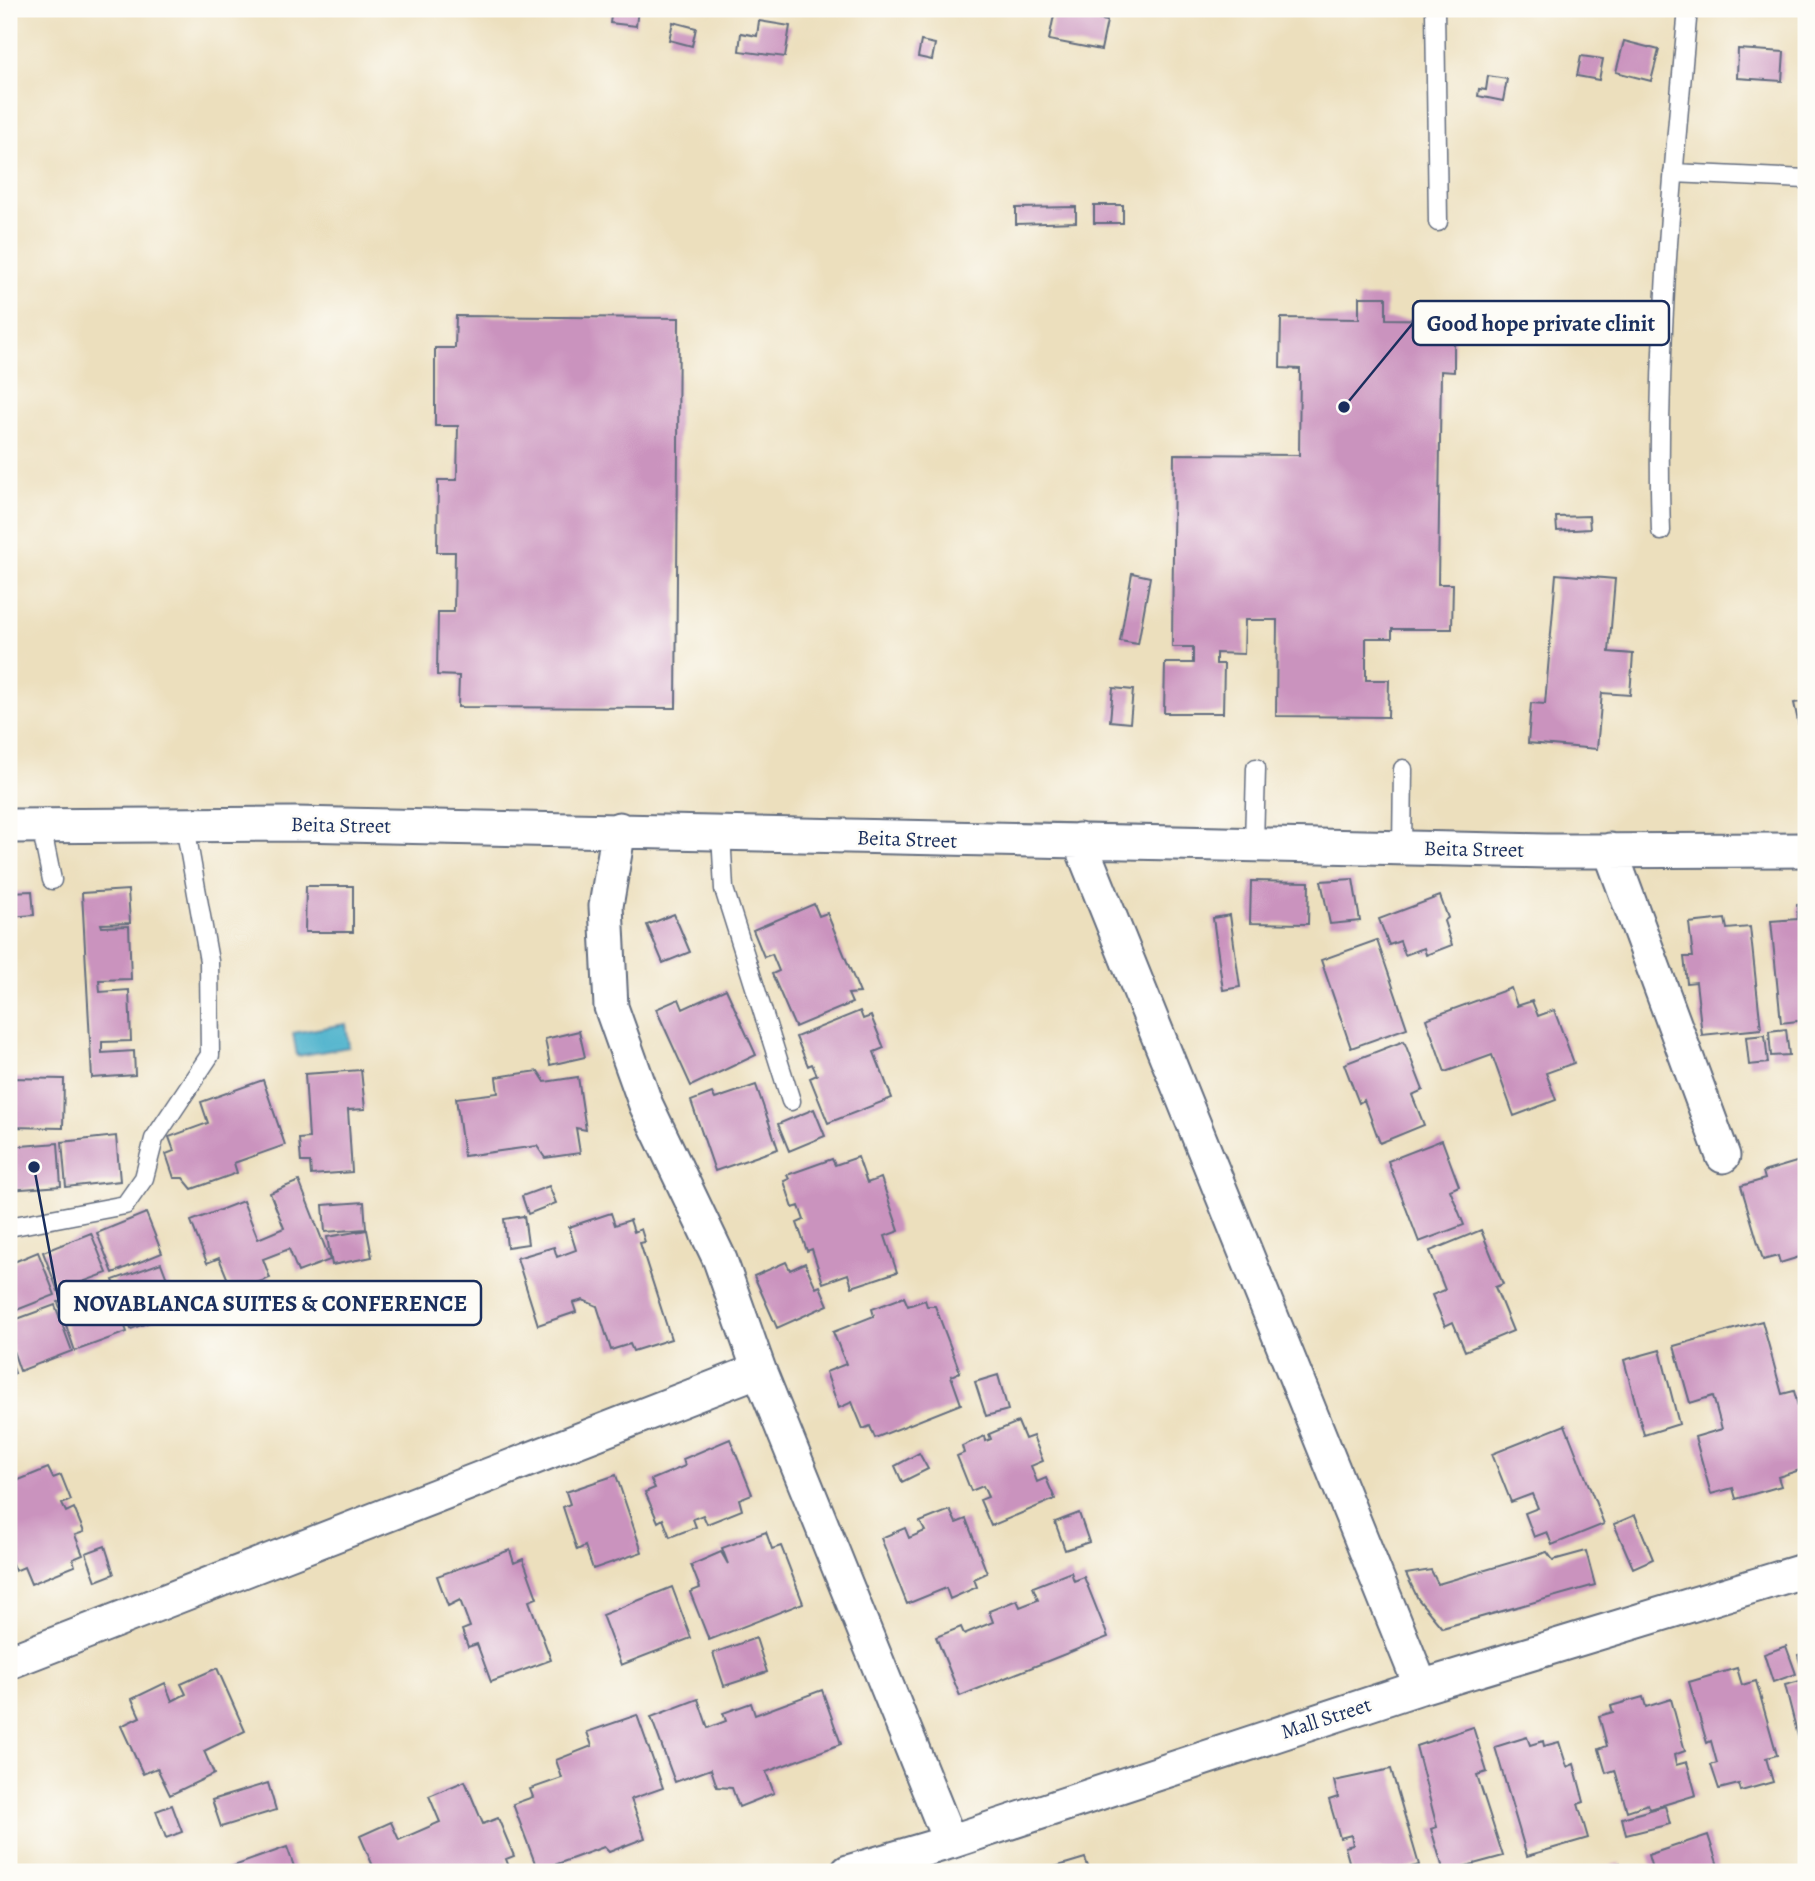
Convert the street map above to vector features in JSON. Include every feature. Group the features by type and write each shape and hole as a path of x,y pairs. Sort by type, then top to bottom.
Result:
{"street":[{"name":"Beita Street","path":"25,826 296,824 1402,848 1806,850"},
{"path":"619,829 606,906 611,1007 646,1105 720,1260 760,1370 950,1842"},
{"path":"1079,840 1420,1686"},
{"path":"1610,850 1723,1156"},
{"path":"9,1662 760,1370"},
{"name":"Mall Street","path":"848,1872 950,1842 1420,1686 1806,1570"}],"lane":[{"path":"1435,9 1438,222"},
{"path":"1661,531 1658,422 1672,173 1688,9"},
{"path":"1672,173 1806,179"},
{"path":"1254,844 1256,768"},
{"path":"1402,848 1403,769"},
{"path":"9,1227 125,1205 144,1178 154,1139 210,1055 209,961 185,825"},
{"path":"25,826 52,880"},
{"path":"721,833 724,889 791,1101"}],"water":[{"path":"346,1024 349,1047 297,1056 293,1033"}],"building":[{"path":"612,9 638,9 636,26 610,23"},
{"path":"1055,10 1107,21 1101,50 1049,40"},
{"path":"759,21 790,26 785,57 739,51 741,33 757,36"},
{"path":"673,22 696,28 692,46 669,40"},
{"path":"921,41 935,44 932,60 918,57"},
{"path":"1624,41 1659,50 1651,81 1616,72"},
{"path":"1738,49 1784,52 1782,81 1737,78"},
{"path":"1581,56 1603,59 1599,80 1577,76"},
{"path":"1488,76 1507,79 1503,101 1478,96 1479,89 1486,90"},
{"path":"1094,205 1123,205 1123,223 1094,223"},
{"path":"1076,207 1076,222 1016,224 1016,208"},
{"path":"1359,297 1386,297 1386,319 1454,320 1454,372 1441,371 1438,584 1453,584 1452,629 1392,629 1392,638 1366,638 1366,680 1389,680 1388,717 1276,716 1277,620 1245,620 1244,654 1216,653 1216,664 1224,664 1223,713 1164,713 1165,663 1193,663 1193,647 1172,647 1174,454 1299,455 1300,369 1280,368 1281,318 1359,319"},
{"path":"456,316 679,318 676,708 458,707 459,676 437,675 438,612 454,612 455,552 437,552 438,480 457,480 458,426 435,426 435,348 455,348"},
{"path":"1589,516 1590,529 1557,531 1556,517"},
{"path":"1132,573 1150,577 1138,644 1120,641"},
{"path":"1556,574 1615,579 1609,652 1633,654 1630,695 1602,693 1597,749 1528,743 1531,703 1545,704"},
{"path":"1113,688 1133,690 1130,723 1110,721"},
{"path":"1806,701 1806,725 1799,726 1794,703"},
{"path":"1353,879 1360,921 1330,924 1321,881"},
{"path":"1251,881 1309,882 1308,924 1250,923"},
{"path":"306,886 353,886 353,932 305,932"},
{"path":"128,890 130,923 101,924 102,927 129,926 131,979 99,980 100,992 129,990 131,1041 102,1042 102,1053 134,1051 135,1075 92,1078 82,893"},
{"path":"32,891 34,915 9,917 9,892"},
{"path":"1440,896 1448,918 1444,921 1452,945 1426,955 1424,948 1405,955 1400,941 1389,945 1379,919"},
{"path":"814,904 819,916 827,913 860,993 848,994 852,1003 795,1027 772,974 779,971 772,954 764,957 753,930"},
{"path":"1806,904 1806,1020 1781,1023 1771,921 1798,919 1797,905"},
{"path":"674,914 690,952 663,963 647,925"},
{"path":"1230,915 1240,987 1223,990 1213,918"},
{"path":"1725,919 1727,929 1750,927 1761,1029 1702,1035 1696,982 1687,983 1684,957 1693,957 1689,923"},
{"path":"1377,940 1407,1028 1351,1048 1321,960"},
{"path":"1511,988 1517,1006 1532,1001 1538,1016 1554,1010 1574,1063 1546,1073 1556,1100 1514,1116 1492,1055 1445,1072 1426,1019"},
{"path":"726,989 756,1055 691,1086 656,1009 679,999 683,1009"},
{"path":"860,1011 863,1019 871,1016 884,1048 874,1052 892,1098 828,1123 810,1078 817,1075 812,1064 808,1066 796,1037"},
{"path":"1786,1029 1789,1055 1771,1056 1769,1031"},
{"path":"579,1031 585,1057 550,1065 545,1039"},
{"path":"1765,1035 1768,1063 1749,1065 1746,1037"},
{"path":"1404,1041 1423,1090 1412,1095 1424,1125 1380,1143 1364,1100 1359,1103 1344,1064"},
{"path":"361,1070 365,1109 348,1110 352,1172 311,1175 310,1162 301,1162 299,1139 309,1138 305,1074"},
{"path":"538,1071 545,1082 578,1077 586,1130 576,1128 580,1153 545,1158 537,1146 464,1156 456,1098 498,1093 496,1077"},
{"path":"9,1078 64,1079 63,1128 9,1127"},
{"path":"263,1080 285,1145 234,1163 237,1173 192,1189 183,1178 174,1178 166,1154 174,1151 169,1137 208,1123 201,1102"},
{"path":"756,1085 778,1149 715,1171 691,1101 712,1093 715,1099"},
{"path":"814,1109 825,1136 789,1151 778,1124"},
{"path":"116,1136 120,1181 66,1187 62,1142"},
{"path":"1442,1140 1459,1186 1450,1190 1464,1225 1419,1242 1388,1161"},
{"path":"58,1143 61,1186 9,1190 9,1147"},
{"path":"858,1157 867,1183 881,1178 899,1231 885,1236 897,1272 852,1287 848,1274 823,1283 812,1249 807,1251 797,1223 804,1220 799,1206 793,1208 784,1181 789,1179 787,1175 832,1159 835,1165"},
{"path":"1806,1159 1806,1255 1780,1263 1778,1256 1763,1260 1741,1186 1765,1179 1763,1172"},
{"path":"299,1181 330,1260 298,1272 289,1249 263,1259 270,1278 246,1287 230,1285 219,1258 207,1263 191,1221 243,1201 258,1239 284,1228 270,1193"},
{"path":"549,1186 556,1203 528,1214 522,1196"},
{"path":"364,1202 366,1229 325,1232 323,1205"},
{"path":"146,1213 162,1253 113,1273 97,1233"},
{"path":"611,1213 615,1225 630,1220 634,1232 641,1229 645,1242 640,1243 671,1339 633,1351 630,1344 611,1350 597,1306 583,1300 573,1303 576,1312 538,1325 517,1258 554,1247 557,1257 576,1250 569,1227"},
{"path":"524,1216 528,1244 507,1247 504,1219"},
{"path":"367,1230 372,1257 332,1265 327,1237"},
{"path":"1481,1230 1503,1284 1495,1287 1513,1331 1465,1351 1453,1322 1445,1326 1432,1295 1445,1290 1430,1251"},
{"path":"91,1233 107,1273 58,1291 43,1252"},
{"path":"38,1252 55,1295 9,1313 9,1264"},
{"path":"786,1262 790,1270 805,1263 816,1288 820,1286 828,1305 777,1328 754,1276"},
{"path":"161,1263 179,1311 131,1329 113,1280"},
{"path":"109,1284 127,1332 75,1351 58,1302"},
{"path":"904,1297 908,1306 925,1300 927,1306 935,1306 960,1372 951,1376 961,1404 875,1438 870,1426 863,1429 852,1402 839,1408 826,1372 846,1364 833,1332 874,1316 872,1309"},
{"path":"55,1305 72,1351 20,1371 9,1339 9,1322"},
{"path":"1762,1321 1782,1394 1794,1391 1806,1436 1806,1468 1778,1477 1781,1486 1736,1499 1733,1488 1711,1494 1695,1437 1722,1429 1713,1396 1690,1403 1674,1346"},
{"path":"1660,1350 1679,1424 1644,1435 1624,1360"},
{"path":"9,1355 15,1373 9,1375"},
{"path":"998,1375 1008,1410 986,1416 975,1382"},
{"path":"1018,1422 1025,1439 1033,1436 1043,1461 1031,1466 1037,1482 1046,1478 1055,1499 991,1526 980,1500 988,1497 983,1486 971,1491 957,1456 964,1453 962,1446 985,1436 986,1441 991,1439 989,1434"},
{"path":"1565,1425 1604,1524 1552,1545 1547,1532 1534,1537 1525,1513 1538,1508 1532,1494 1511,1502 1492,1454"},
{"path":"730,1439 752,1494 739,1499 742,1510 707,1524 703,1515 693,1519 696,1527 670,1537 663,1519 658,1522 645,1492 655,1488 651,1480 685,1466 683,1459"},
{"path":"919,1453 928,1469 902,1482 895,1466"},
{"path":"48,1468 53,1478 61,1475 71,1500 62,1504 66,1512 74,1508 84,1532 75,1535 83,1555 73,1559 75,1566 31,1584 24,1567 15,1571 9,1556 9,1484"},
{"path":"616,1475 642,1552 593,1569 585,1546 577,1550 563,1507 570,1504 566,1492"},
{"path":"950,1510 956,1523 966,1519 987,1573 974,1579 977,1587 950,1599 946,1588 907,1604 881,1538 905,1528 909,1538 925,1531 920,1522"},
{"path":"1079,1513 1089,1542 1065,1550 1055,1522"},
{"path":"1635,1515 1653,1559 1633,1568 1614,1524"},
{"path":"766,1532 772,1549 781,1546 803,1603 709,1640 690,1592 700,1588 691,1565 721,1552 728,1564 722,1548"},
{"path":"105,1546 114,1574 96,1581 86,1553"},
{"path":"510,1550 514,1563 523,1559 537,1598 529,1601 551,1660 491,1682 477,1644 468,1647 462,1630 470,1627 460,1600 448,1606 437,1576"},
{"path":"1586,1551 1595,1585 1442,1628 1418,1599 1406,1574 1431,1570 1438,1584 1547,1552 1553,1560"},
{"path":"1071,1572 1074,1581 1084,1577 1108,1637 960,1696 936,1637 961,1627 964,1634 993,1622 989,1611 1017,1600 1020,1607 1038,1600 1033,1587"},
{"path":"672,1587 691,1638 621,1665 602,1615"},
{"path":"756,1638 767,1672 724,1686 713,1653"},
{"path":"1786,1646 1796,1674 1773,1682 1764,1654"},
{"path":"1806,1653 1806,1738 1799,1740 1785,1685 1804,1680 1798,1655"},
{"path":"217,1668 245,1731 204,1751 214,1774 170,1795 157,1768 143,1774 121,1726 140,1717 132,1699 165,1683 172,1701 186,1694 181,1684"},
{"path":"1737,1668 1742,1685 1756,1681 1777,1755 1766,1758 1773,1782 1741,1791 1739,1784 1719,1789 1711,1765 1717,1763 1711,1741 1707,1743 1689,1682"},
{"path":"822,1690 841,1744 766,1772 774,1793 739,1807 732,1788 717,1787 711,1769 675,1782 651,1717 698,1699 708,1728 726,1721 723,1713 751,1703 755,1715"},
{"path":"1643,1697 1646,1707 1671,1699 1685,1751 1674,1755 1676,1765 1687,1762 1696,1795 1650,1809 1648,1804 1627,1811 1615,1770 1606,1773 1599,1749 1607,1746 1599,1716 1613,1712 1611,1706"},
{"path":"637,1715 663,1788 631,1799 645,1838 609,1852 604,1847 538,1871 513,1804 533,1797 530,1789 562,1778 556,1760 592,1746 587,1732"},
{"path":"1473,1727 1487,1772 1477,1775 1503,1856 1444,1872 1431,1829 1437,1827 1416,1746"},
{"path":"1527,1737 1530,1745 1543,1741 1544,1746 1559,1742 1567,1767 1574,1764 1584,1802 1578,1804 1588,1838 1527,1856 1495,1747"},
{"path":"1391,1769 1419,1865 1393,1872 1352,1872 1345,1847 1353,1845 1351,1835 1340,1838 1329,1800 1338,1797 1334,1781"},
{"path":"1806,1780 1806,1804 1805,1804 1799,1782"},
{"path":"465,1781 483,1824 498,1818 514,1856 506,1859 511,1872 364,1872 363,1870 373,1866 360,1836 391,1822 399,1840 440,1822 429,1796"},
{"path":"268,1783 276,1810 221,1827 212,1800"},
{"path":"172,1805 182,1832 166,1838 156,1811"},
{"path":"1665,1806 1670,1824 1626,1835 1622,1818"},
{"path":"1708,1835 1720,1872 1653,1872 1648,1855"},
{"path":"287,1847 296,1872 217,1872"},
{"path":"1085,1858 1090,1872 1057,1872 1055,1867"},
{"path":"1620,1863 1622,1872 1586,1872 1586,1871"}],"place":[{"name":"Good hope private clinit","path":"1344,407"},
{"name":"NOVABLANCA SUITES & CONFERENCE","path":"34,1167"}]}
